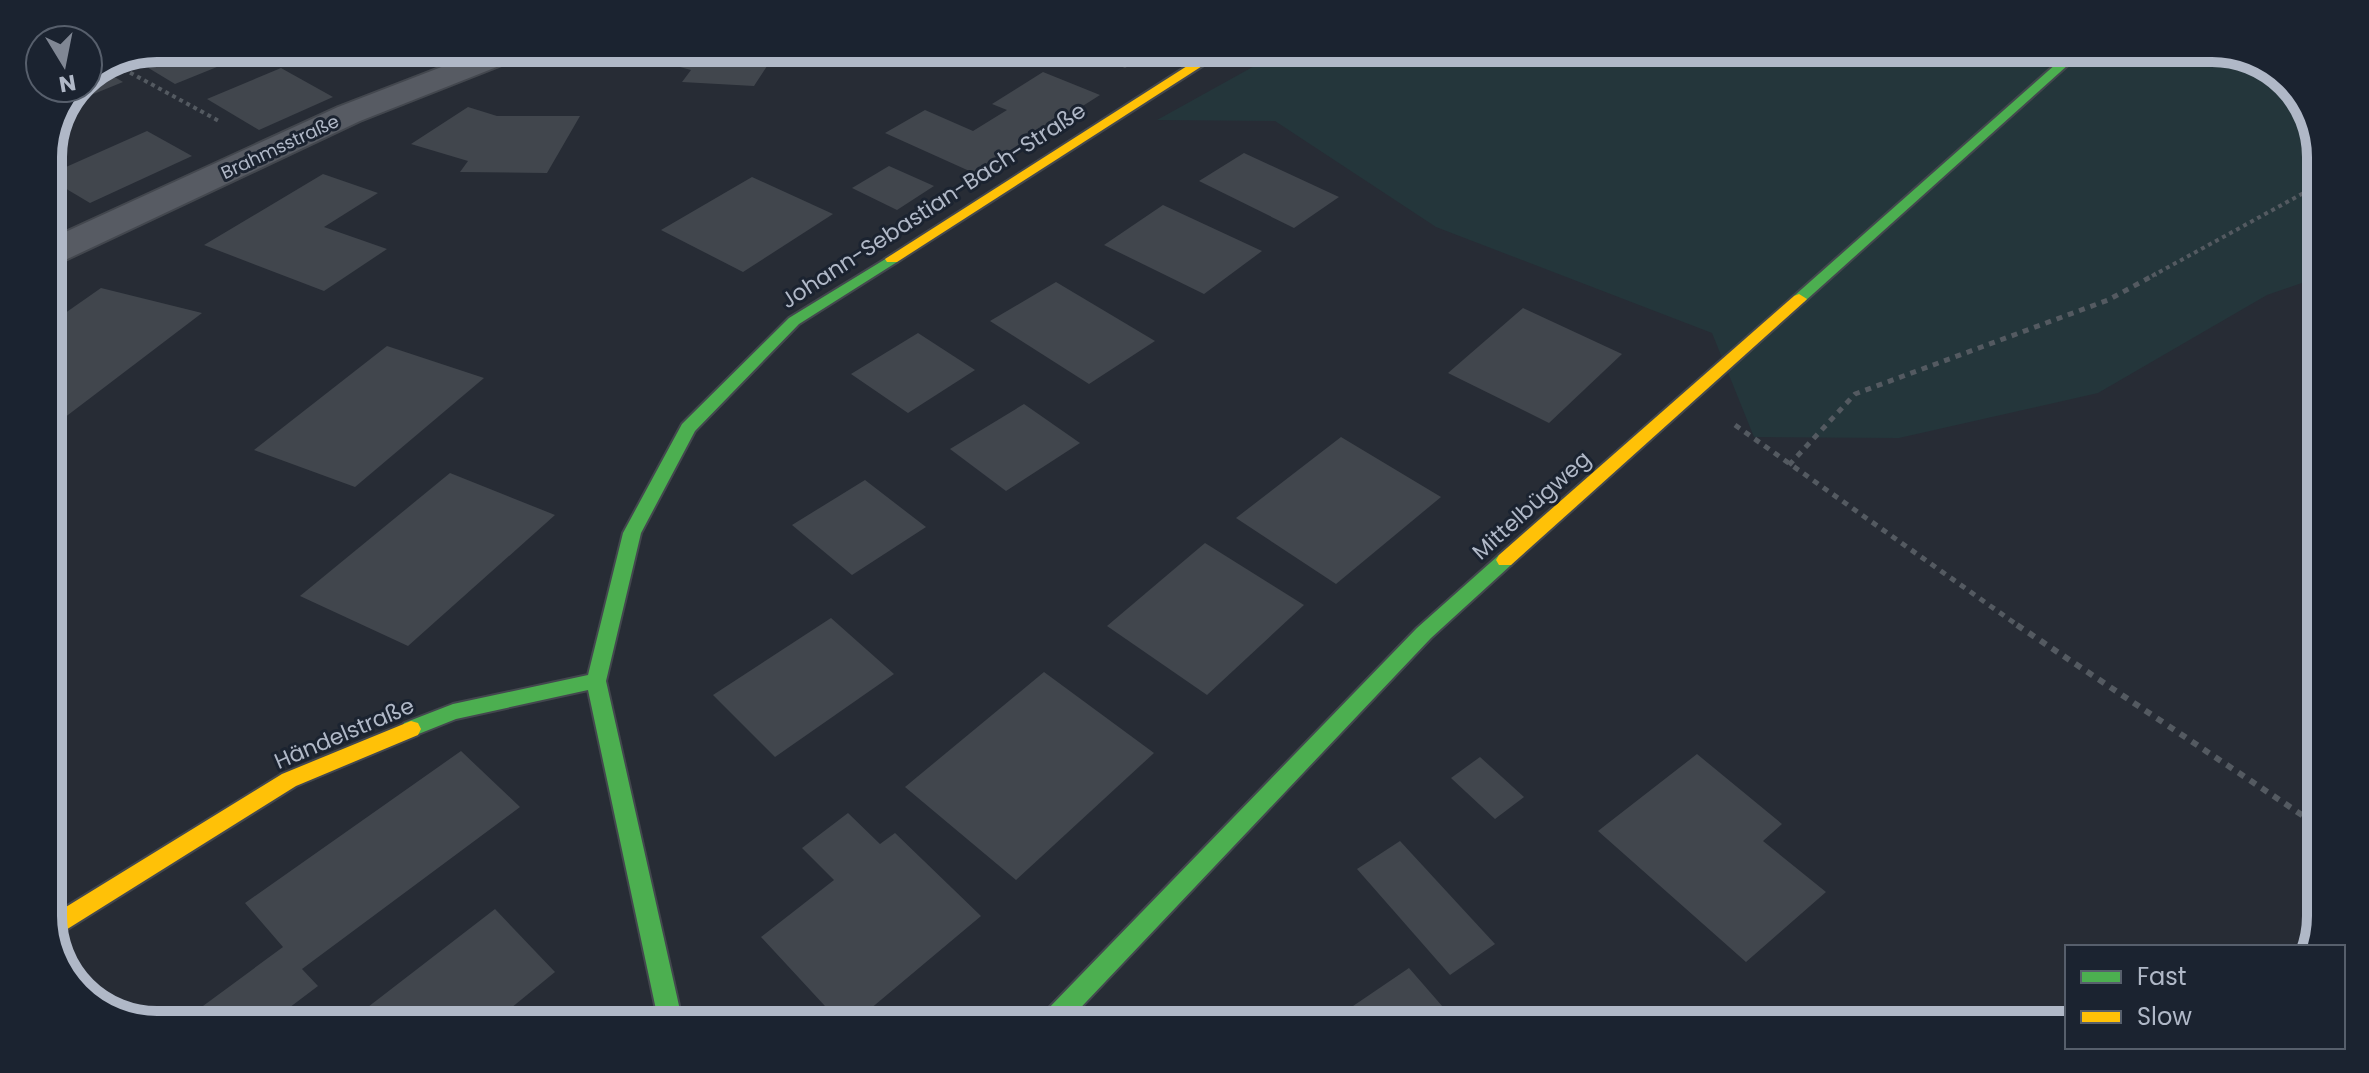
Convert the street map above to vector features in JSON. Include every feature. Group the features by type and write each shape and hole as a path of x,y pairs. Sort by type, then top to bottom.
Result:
{"street":[{"name":"Brahmsstraße","path":"62,248 349,114 483,62"},
{"name":"Johann-Sebastian-Bach-Straße","path":"668,1011 596,681 632,533 688,428 794,321 1202,62"},
{"name":"Mittelbügweg","path":"1062,1011 1424,633 2065,62"},
{"name":"Händelstraße","path":"62,922 289,780 453,712 596,681"}],"path":[{"path":"123,69 272,150"},
{"path":"1789,465 1855,394 2108,300 2307,191"},
{"path":"1692,393 2001,614 2307,818"}],"shaded area":[{"path":"1262,62 2231,64 2248,69 2275,86 2291,104 2302,126 2307,151 2307,281 2267,295 2098,393 1899,438 1754,437 1712,333 1436,227 1275,121 1157,120"}],"building":[{"path":"229,62 175,84 141,64"},
{"path":"661,62 770,62 754,86 682,82 691,70"},
{"path":"1110,62 1135,62 1125,68"},
{"path":"281,68 333,97 259,130 207,99"},
{"path":"1043,72 1100,95 976,174 885,133 925,110 973,131 1007,110 992,104"},
{"path":"110,74 123,82 104,90 104,79"},
{"path":"468,107 497,116 580,116 547,173 460,172 468,161 411,144"},
{"path":"147,131 192,156 90,203 62,186 62,169"},
{"path":"1244,153 1339,197 1294,228 1199,181"},
{"path":"889,166 934,186 897,210 852,188"},
{"path":"323,174 378,193 324,227 387,249 324,291 204,245"},
{"path":"752,177 833,214 743,272 661,230"},
{"path":"1163,205 1262,251 1204,294 1104,245"},
{"path":"1056,282 1155,341 1089,384 990,321"},
{"path":"101,288 202,313 64,418 62,315"},
{"path":"1523,308 1622,354 1549,423 1448,373"},
{"path":"918,333 975,370 908,413 851,374"},
{"path":"387,346 484,378 355,487 254,450"},
{"path":"1024,404 1080,443 1006,491 950,449"},
{"path":"1341,437 1441,497 1336,584 1236,518"},
{"path":"450,473 555,515 408,646 300,596"},
{"path":"865,480 926,527 852,575 792,525"},
{"path":"1205,543 1304,605 1207,695 1107,626"},
{"path":"831,618 894,674 775,757 713,695"},
{"path":"1044,672 1154,753 1016,880 905,787"},
{"path":"461,751 520,807 302,969 318,986 285,1011 196,1011 283,947 245,903"},
{"path":"1697,754 1782,824 1763,841 1826,892 1746,962 1598,831"},
{"path":"1480,757 1524,797 1495,819 1451,778"},
{"path":"848,813 880,844 895,833 981,916 868,1011 830,1011 761,937 834,880 802,848"},
{"path":"1400,841 1495,944 1450,975 1357,869"},
{"path":"495,909 555,972 508,1011 363,1011"},
{"path":"1409,968 1446,1011 1346,1011"}],"traffic: fast":[{"path":"1799,299 2065,62"},
{"path":"668,1011 596,681 632,533 688,428 794,321 892,259"},
{"path":"1062,1011 1424,633 1505,560"},
{"path":"411,729 453,712 596,681"}],"traffic: slow":[{"path":"892,259 1202,62"},
{"path":"1505,560 1799,299"},
{"path":"62,922 289,780 411,729"}]}
